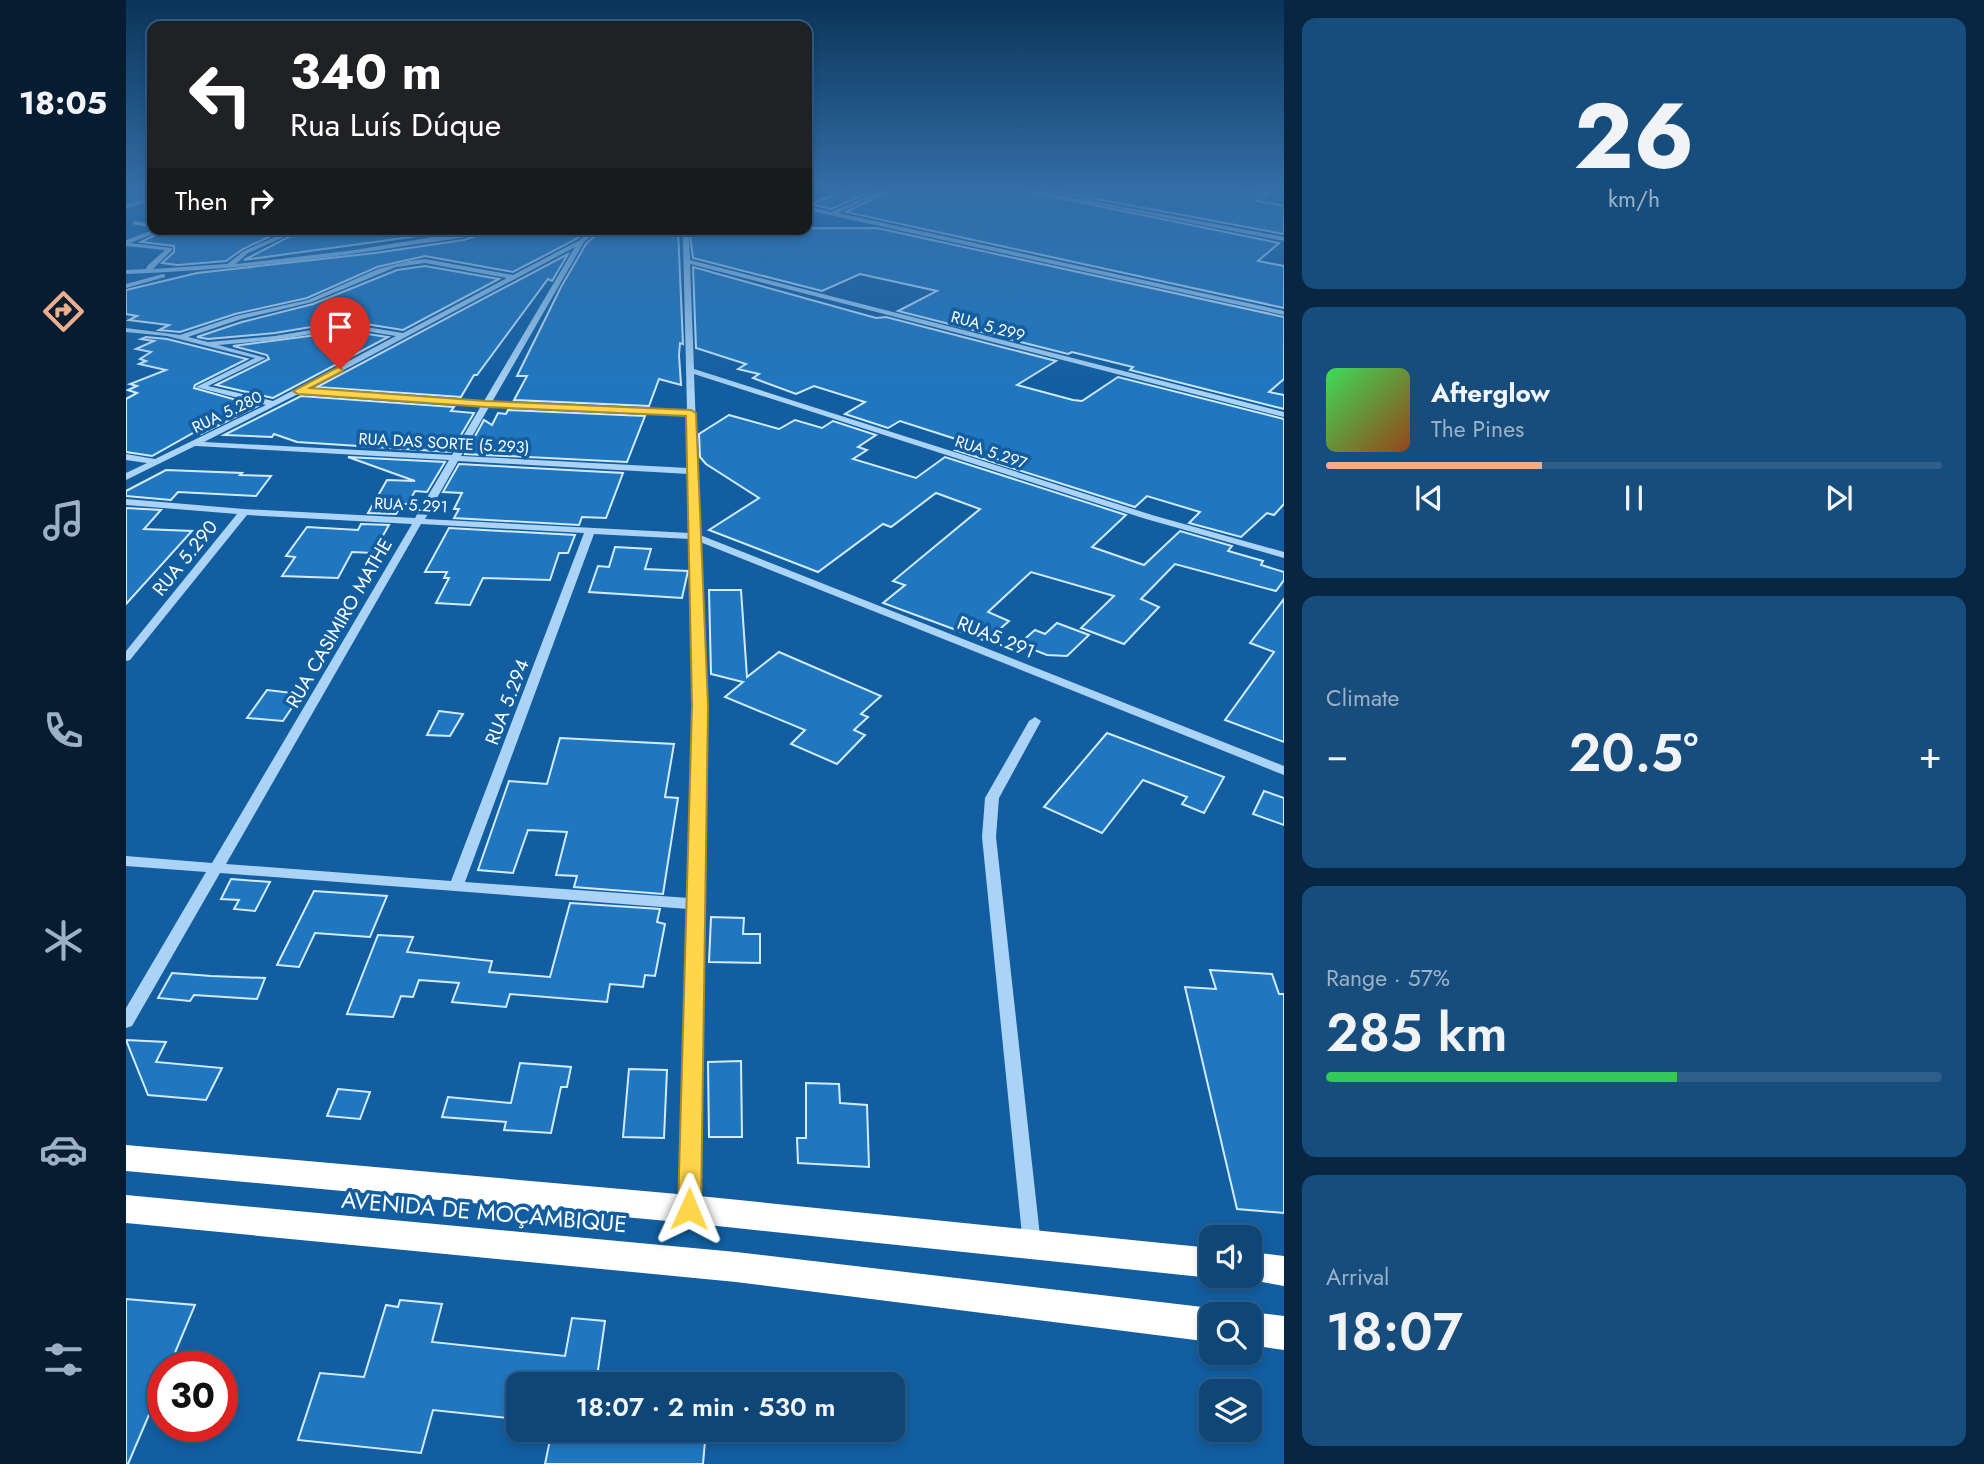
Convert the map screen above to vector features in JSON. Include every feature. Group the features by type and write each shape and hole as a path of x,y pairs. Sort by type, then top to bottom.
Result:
{"highway":[{"name":"AVENIDA DE MOÇAMBIQUE","path":"126,1158 689,1209 1199,1262"},
{"name":"AVENIDA DE MOÇAMBIQUE","path":"126,1209 736,1267 1199,1324"},
{"path":"1262,1268 1284,1271"},
{"path":"1262,1330 1284,1333"}],"street":[{"path":"149,271 150,266 160,257"},
{"path":"228,267 240,257"},
{"path":"126,272 177,272 306,257"},
{"name":"RUA 5.280","path":"126,477 274,404 550,257"},
{"name":"RUA CASIMIRO MATHE","path":"126,1022 572,257"},
{"path":"686,257 692,371 692,471 700,706 689,1209"},
{"path":"1029,257 1284,313"},
{"path":"181,337 247,315 309,301 362,281 374,270 411,262 425,261 512,277"},
{"name":"RUA 5.299","path":"686,261 1284,415"},
{"path":"126,286 177,272"},
{"path":"211,343 286,337 347,326 401,335"},
{"path":"126,330 211,343 262,358 200,387 274,404"},
{"name":"RUA 5.297","path":"692,371 1149,517 1284,555"},
{"path":"298,391 486,404 691,413"},
{"name":"RUA DAS SORTE (5.293)","path":"194,444 692,471"},
{"path":"126,457 157,462"},
{"name":"RUA 5.291","path":"126,502 244,512 694,536"},
{"name":"RUA 5.290","path":"126,658 244,512"},
{"name":"RUA 5.294","path":"456,887 590,531"},
{"name":"RUA5.291","path":"694,536 1284,771"},
{"path":"1032,1245 989,837 992,798 1035,721"},
{"path":"126,861 694,904"}],"building":[{"path":"168,257 231,257 226,261 178,265 162,263"},
{"path":"337,257 419,257 377,267 307,298 235,314 180,332 159,330 169,325 129,320 137,316 126,314 126,290 197,273"},
{"path":"432,257 541,257 513,272"},
{"path":"566,257 552,281 548,279 477,375 474,375 461,397 317,387"},
{"path":"578,257 679,257 683,344 680,343 679,355 681,385 659,379 649,406 514,400 527,376 517,376"},
{"path":"1011,257 1284,317 1284,379 1269,392 1284,395 1284,409 1130,370 1133,367 1072,352 1068,354 898,311 937,291 860,274 822,291 693,258"},
{"path":"1053,257 1262,257 1258,261 1284,266 1284,308"},
{"path":"425,266 499,279 403,330 347,321 275,333 208,339 197,337 242,322 313,304 397,270"},
{"path":"693,267 876,318 886,317 1056,361 1017,385 1073,400 1082,401 1118,377 1284,419 1284,504 1274,515 1267,513 1241,537 1189,523 1200,512 1147,496 1135,507 955,450 965,442 900,421 888,428 845,414 865,402 814,386 796,394 753,378 759,374 738,369 746,364 696,348"},
{"path":"347,331 388,337 273,398 216,385 269,359 267,355 233,346"},
{"path":"141,339 167,339 247,359 195,385 194,388 258,406 201,434 193,433 152,456 126,452 126,399 137,393 128,390 137,386 130,384 166,370 139,364 146,361 140,359 151,352 136,349 154,341"},
{"path":"301,396 454,407 451,411 474,413 451,452 297,442 274,434 272,437 224,435"},
{"path":"508,410 645,416 627,462 465,454 484,420 492,425 498,413 506,414"},
{"path":"729,415 779,429 795,420 822,428 833,421 876,435 858,447 867,450 853,459 916,478 945,457 1126,515 1092,547 1144,565 1180,531 1232,546 1228,551 1263,561 1261,565 1284,572 1284,580 1276,591 1175,564 1141,599 1159,607 1124,644 1081,628 1114,596 1031,572 988,612 1009,621 986,641 883,603 905,585 893,581 980,509 936,493 891,527 883,524 818,572 709,530 759,498 706,464 700,457 699,434"},
{"path":"348,457 445,462 427,492 415,491 408,504 402,504 396,514 368,513 387,480 415,481"},
{"path":"459,464 623,473 606,518 582,517 579,525 454,518 459,509 454,509 462,493 443,492"},
{"path":"166,470 271,476 256,496 178,492 171,500 126,496 126,491"},
{"path":"126,508 161,510 144,529 192,531 126,604"},
{"path":"361,524 389,525 373,553 352,552 338,578 282,576 295,557 286,556 307,527 358,530"},
{"path":"449,528 575,535 568,553 559,553 550,580 483,578 470,605 436,603 449,578 444,578 447,572 425,572"},
{"path":"615,547 651,549 645,569 688,571 682,598 589,592 598,566 609,567"},
{"path":"709,590 741,590 747,677 779,652 881,696 861,714 868,717 854,730 865,735 837,764 791,744 805,730 725,697 743,682 711,674"},
{"path":"1284,599 1284,742 1225,720 1274,652 1250,643"},
{"path":"1057,623 1089,635 1067,656 1047,655 1019,644 1035,630 1045,634"},
{"path":"267,690 301,694 283,721 247,718"},
{"path":"439,711 463,714 450,736 427,735"},
{"path":"1107,733 1224,777 1204,813 1182,804 1187,797 1143,780 1102,833 1044,807"},
{"path":"560,738 674,744 665,797 678,798 663,894 574,887 577,876 556,875 567,832 528,830 513,873 478,870 509,781 547,784"},
{"path":"1264,791 1284,798 1284,825 1253,814"},
{"path":"231,879 270,882 255,911 234,909 239,900 221,899"},
{"path":"314,891 387,896 370,937 315,933 299,967 277,965"},
{"path":"570,903 660,909 657,922 665,924 655,976 645,975 643,987 610,984 607,1002 510,994 506,1007 452,1002 459,983 419,980 413,997 401,996 393,1017 347,1014 378,935 413,937 407,952 492,961 489,972 550,977"},
{"path":"711,917 744,918 743,934 760,934 760,963 709,962"},
{"path":"1210,970 1272,974 1279,994 1284,994 1284,1213 1237,1209 1185,987 1216,989"},
{"path":"172,973 265,978 257,999 194,995 190,1001 158,998"},
{"path":"126,1040 166,1042 156,1062 222,1068 206,1100 148,1095"},
{"path":"741,1061 742,1137 709,1137 708,1062"},
{"path":"520,1063 571,1067 567,1087 561,1087 551,1133 504,1130 506,1122 442,1117 448,1097 511,1103"},
{"path":"629,1069 667,1070 664,1138 623,1137"},
{"path":"806,1083 839,1084 840,1103 867,1105 869,1167 798,1163 797,1138 806,1138"},
{"path":"338,1089 370,1092 360,1119 327,1116"},
{"path":"126,1299 195,1305 176,1351 147,1351 147,1419 126,1464"},
{"path":"400,1300 442,1304 432,1342 565,1356 572,1318 605,1321 598,1372 506,1372 506,1418 433,1410 421,1453 298,1440 320,1373 364,1377 386,1305 398,1307"},
{"path":"550,1442 705,1442 703,1464 545,1464"}],"route":[{"path":"340,369 298,391 486,404 691,413 700,706 689,1209"}]}
